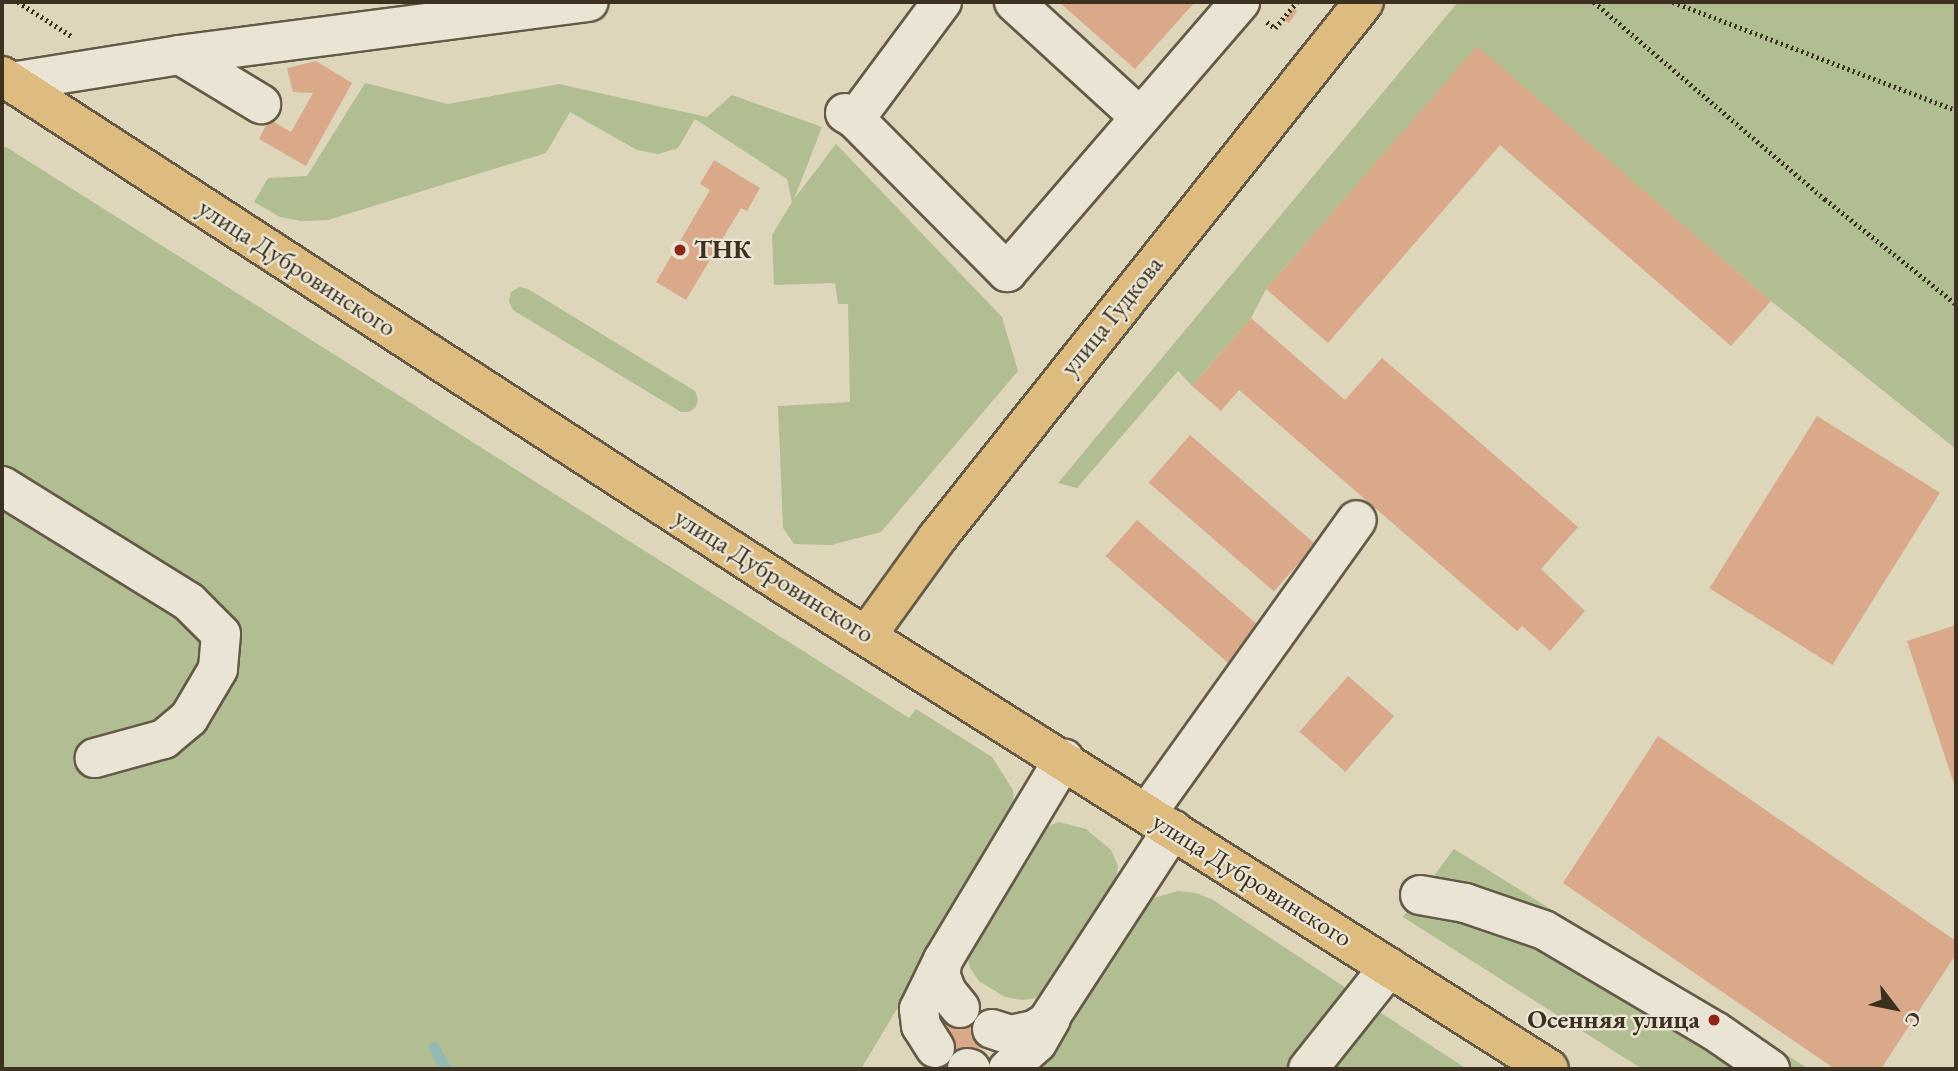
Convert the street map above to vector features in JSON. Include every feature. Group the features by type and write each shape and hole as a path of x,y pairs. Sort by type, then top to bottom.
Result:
{"main road":[{"name":"улица Гудкова","path":"867,635 945,527 1364,2"},
{"name":"улица Дубровинского","path":"6,79 785,585 1064,759 1549,1069"}],"street":[{"path":"6,79 589,2"},
{"path":"942,2 850,116 1007,272 1240,2"},
{"path":"1014,2 1140,117"},
{"path":"180,55 261,104"},
{"path":"2,486 189,602 221,634 218,669 189,718 163,739 95,758"},
{"path":"1008,1069 1037,1043 1160,821 1357,520"},
{"path":"935,1048 920,1026 919,1009 943,960 1064,759"},
{"path":"1420,895 1465,903 1544,930 1714,1031 1770,1069"},
{"path":"943,960 940,974 947,992 960,1008"},
{"path":"1308,1069 1389,967"},
{"path":"992,1029 1010,1035 1034,1030 1046,1022 1058,1007"}],"path":[{"path":"18,2 117,65"},
{"path":"1594,2 1825,199 1956,304"},
{"path":"1673,2 1956,110"}],"green space":[{"path":"1458,2 1956,2 1956,449 1771,301 1477,47 1266,289 1251,318 1192,386 1178,371 1077,488 1058,483"},
{"path":"365,83 448,104 559,84 707,117 732,95 822,127 794,199 836,144 1002,317 1018,371 881,532 831,545 794,544 783,528 778,406 850,402 848,304 838,304 835,283 774,285 772,235 792,202 787,179 695,119 678,148 658,154 637,150 570,112 546,153 328,220 301,221 280,217 254,202 268,178 307,176"},
{"path":"6,147 909,718 916,709 992,757 1013,790 1014,805 1009,822 861,1069 2,1069 2,149"},
{"path":"519,287 528,289 695,391 698,399 696,407 689,412 681,412 513,310 509,302 511,292"},
{"path":"1059,822 1086,829 1111,850 1118,866 1115,886 1047,991 1036,998 1023,1000 1005,997 979,981 970,968 967,953 1043,828"},
{"path":"1454,849 1809,1069 1642,1069 1403,917"},
{"path":"1178,891 1196,893 1213,900 1355,994 1288,1069 1034,1069 1143,901"},
{"path":"1378,1011 1467,1069 1331,1069"}],"building":[{"path":"1059,2 1195,2 1135,69"},
{"path":"1293,8 1297,11 1289,23 1284,20"},
{"path":"1477,46 1771,301 1731,346 1500,145 1328,343 1266,289"},
{"path":"316,61 352,83 306,166 259,139 269,119 291,132 313,93 293,92 287,68"},
{"path":"714,160 760,188 747,211 741,208 686,300 656,282 710,190 700,184"},
{"path":"1251,318 1345,400 1382,358 1578,527 1541,569 1585,611 1550,651 1522,626 1517,631 1239,390 1221,411 1192,386"},
{"path":"1817,416 1940,493 1832,665 1709,588"},
{"path":"1190,435 1315,544 1274,591 1149,483"},
{"path":"1137,520 1259,626 1228,663 1106,556"},
{"path":"1956,625 1956,790 1907,641"},
{"path":"1348,676 1394,716 1345,772 1299,732"},
{"path":"1658,736 1956,941 1956,954 1881,1069 1835,1069 1563,883"},
{"path":"963,1004 995,1024 966,1069 922,1069"}],"waterway":[{"path":"434,1047 446,1069"}],"place":[{"name":"ТНК","path":"680,250"},
{"name":"Осенняя улица","path":"1714,1020"}]}
